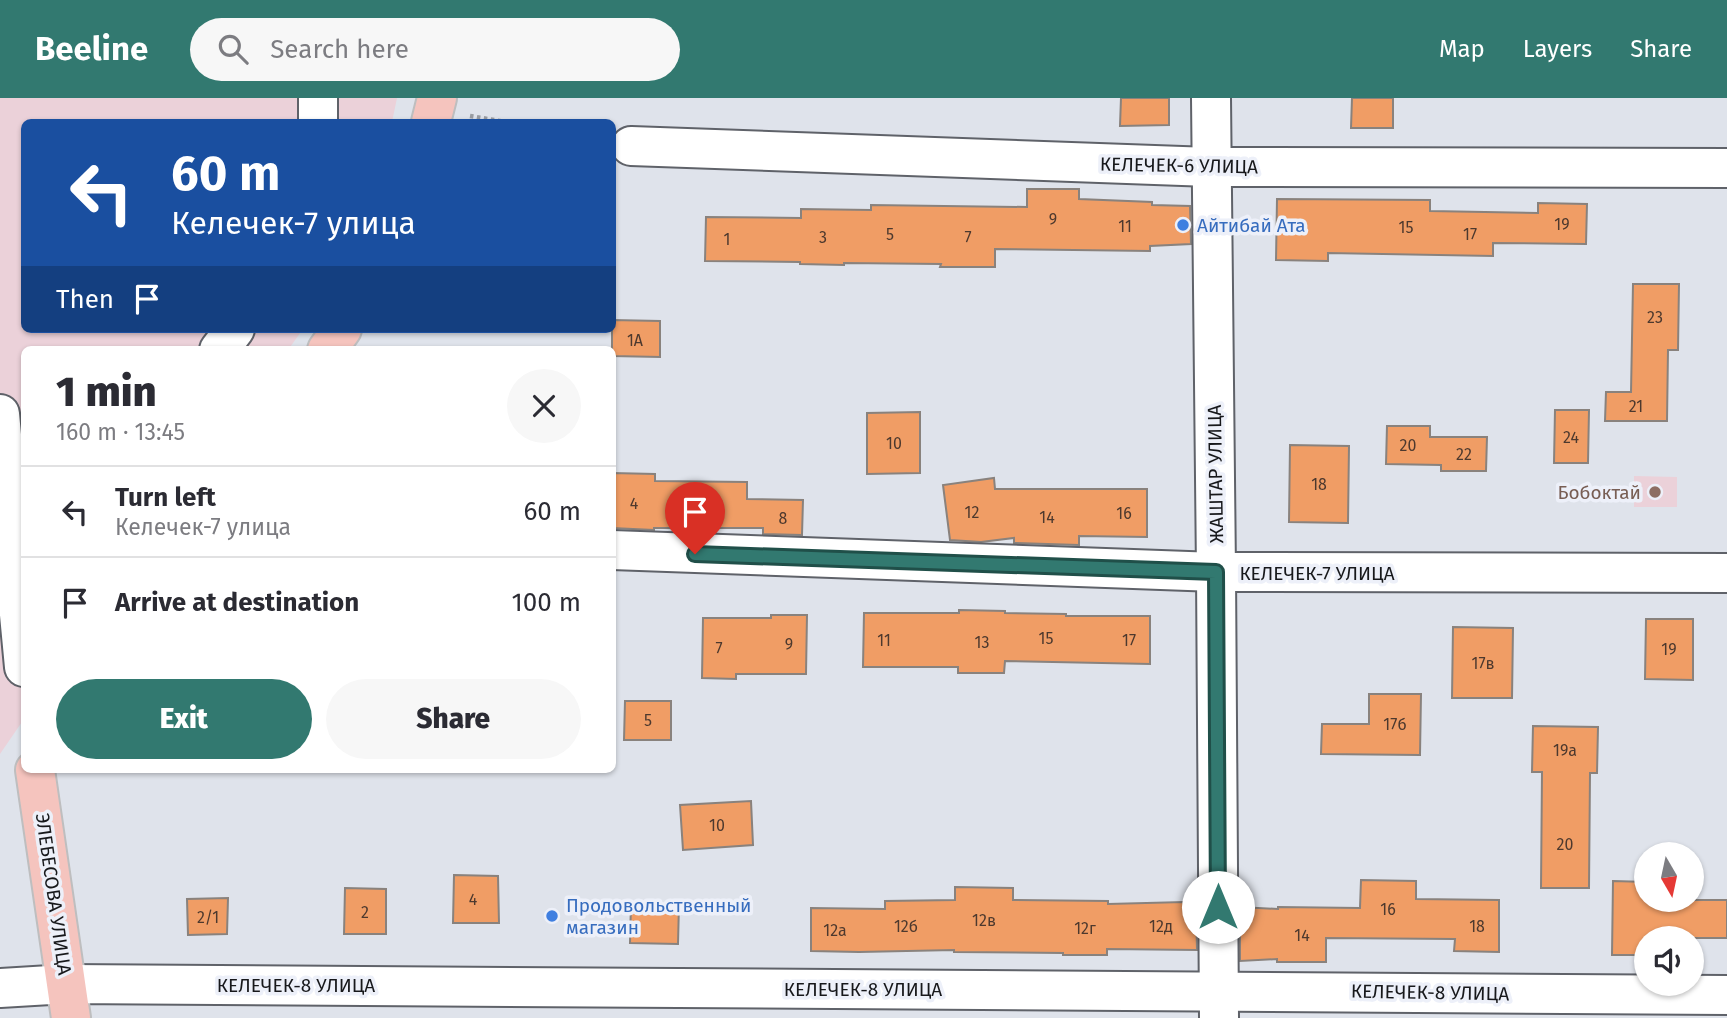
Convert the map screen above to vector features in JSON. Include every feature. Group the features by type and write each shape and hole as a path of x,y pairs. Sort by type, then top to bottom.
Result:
{"main road":[{"path":"432,119 437,98"},
{"name":"ЭЛЕБЕСОВА УЛИЦА","path":"35,773 69,1001"}],"street":[{"path":"318,98 318,119"},
{"name":"ЖАШТАР УЛИЦА","path":"1211,98 1219,1004"},
{"name":"КЕЛЕЧЕК-6 УЛИЦА","path":"631,146 1210,167 1727,168"},
{"path":"0,414 15,616 21,650"},
{"name":"КЕЛЕЧЕК-7 УЛИЦА","path":"616,550 1216,572 1727,573"},
{"name":"КЕЛЕЧЕК-8 УЛИЦА","path":"0,988 69,1001 1219,1004 1727,995"}],"shaded area":[{"path":"0,98 397,98 393,119 21,119 21,333 300,333 291,346 21,346 21,723 0,754"},
{"name":"Бобоктай","path":"1634,476 1677,477 1677,507 1634,507"}],"building":[{"path":"1121,98 1169,98 1169,125 1120,126"},
{"path":"1352,98 1393,98 1393,128 1351,128"},
{"path":"1027,189 1079,189 1079,199 1190,206 1191,244 1150,246 1150,251 995,249 995,267 705,261 706,217 801,218 801,209 871,210 871,205 1027,207"},
{"path":"1277,199 1430,200 1430,211 1538,213 1538,203 1587,204 1586,244 1493,243 1493,256 1328,253 1328,261 1276,260"},
{"path":"1633,284 1679,284 1678,350 1668,350 1667,421 1605,421 1606,392 1631,392"},
{"path":"616,320 660,321 660,357 616,356 616,346 612,346"},
{"path":"1555,410 1589,410 1588,463 1554,463"},
{"path":"920,412 920,473 867,474 867,413"},
{"path":"1387,426 1430,426 1430,437 1487,437 1486,471 1441,471 1441,465 1386,464"},
{"path":"1290,445 1349,446 1348,523 1289,522"},
{"path":"616,473 655,474 655,481 747,482 747,499 803,500 802,535 763,534 763,528 616,528"},
{"path":"994,478 995,489 1147,489 1147,537 1079,536 1079,545 1014,543 1014,538 981,542 950,540 943,485"},
{"path":"959,610 1066,616 1150,616 1150,664 1005,661 1004,673 958,673 958,667 863,667 864,613 959,613"},
{"path":"771,615 807,615 806,674 736,674 736,679 702,678 703,618 771,618"},
{"path":"1646,619 1693,619 1693,680 1645,679"},
{"path":"1453,627 1513,628 1512,698 1452,698"},
{"path":"1369,694 1421,694 1420,755 1321,754 1322,724 1369,724"},
{"path":"625,701 671,701 671,740 624,740"},
{"path":"1533,726 1598,727 1597,773 1590,773 1589,888 1541,888 1542,772 1532,772"},
{"path":"751,801 753,845 683,850 680,805"},
{"path":"454,875 498,876 499,923 453,923"},
{"path":"1361,880 1416,881 1416,899 1499,900 1499,952 1454,951 1455,939 1326,938 1326,962 1277,962 1277,959 1240,961 1240,907 1360,908"},
{"path":"1613,881 1634,882 1634,912 1704,912 1704,900 1727,900 1727,938 1704,938 1704,926 1634,926 1634,955 1612,955"},
{"path":"955,887 1013,888 1013,900 1108,901 1108,904 1184,902 1196,905 1197,950 1107,949 1107,955 954,950 811,951 811,908 885,909 885,901 955,900"},
{"path":"345,888 386,889 386,934 344,934"},
{"path":"228,898 227,934 188,935 187,899"},
{"path":"631,903 679,904 678,944 630,943"}],"place":[{"name":"Айтибай Ата","path":"1183,225"},
{"name":"Бобоктай","path":"1655,492"},
{"name":"Продовольственный магазин","path":"552,916"}],"route":[{"path":"695,554 1216,572 1218,907"}]}
